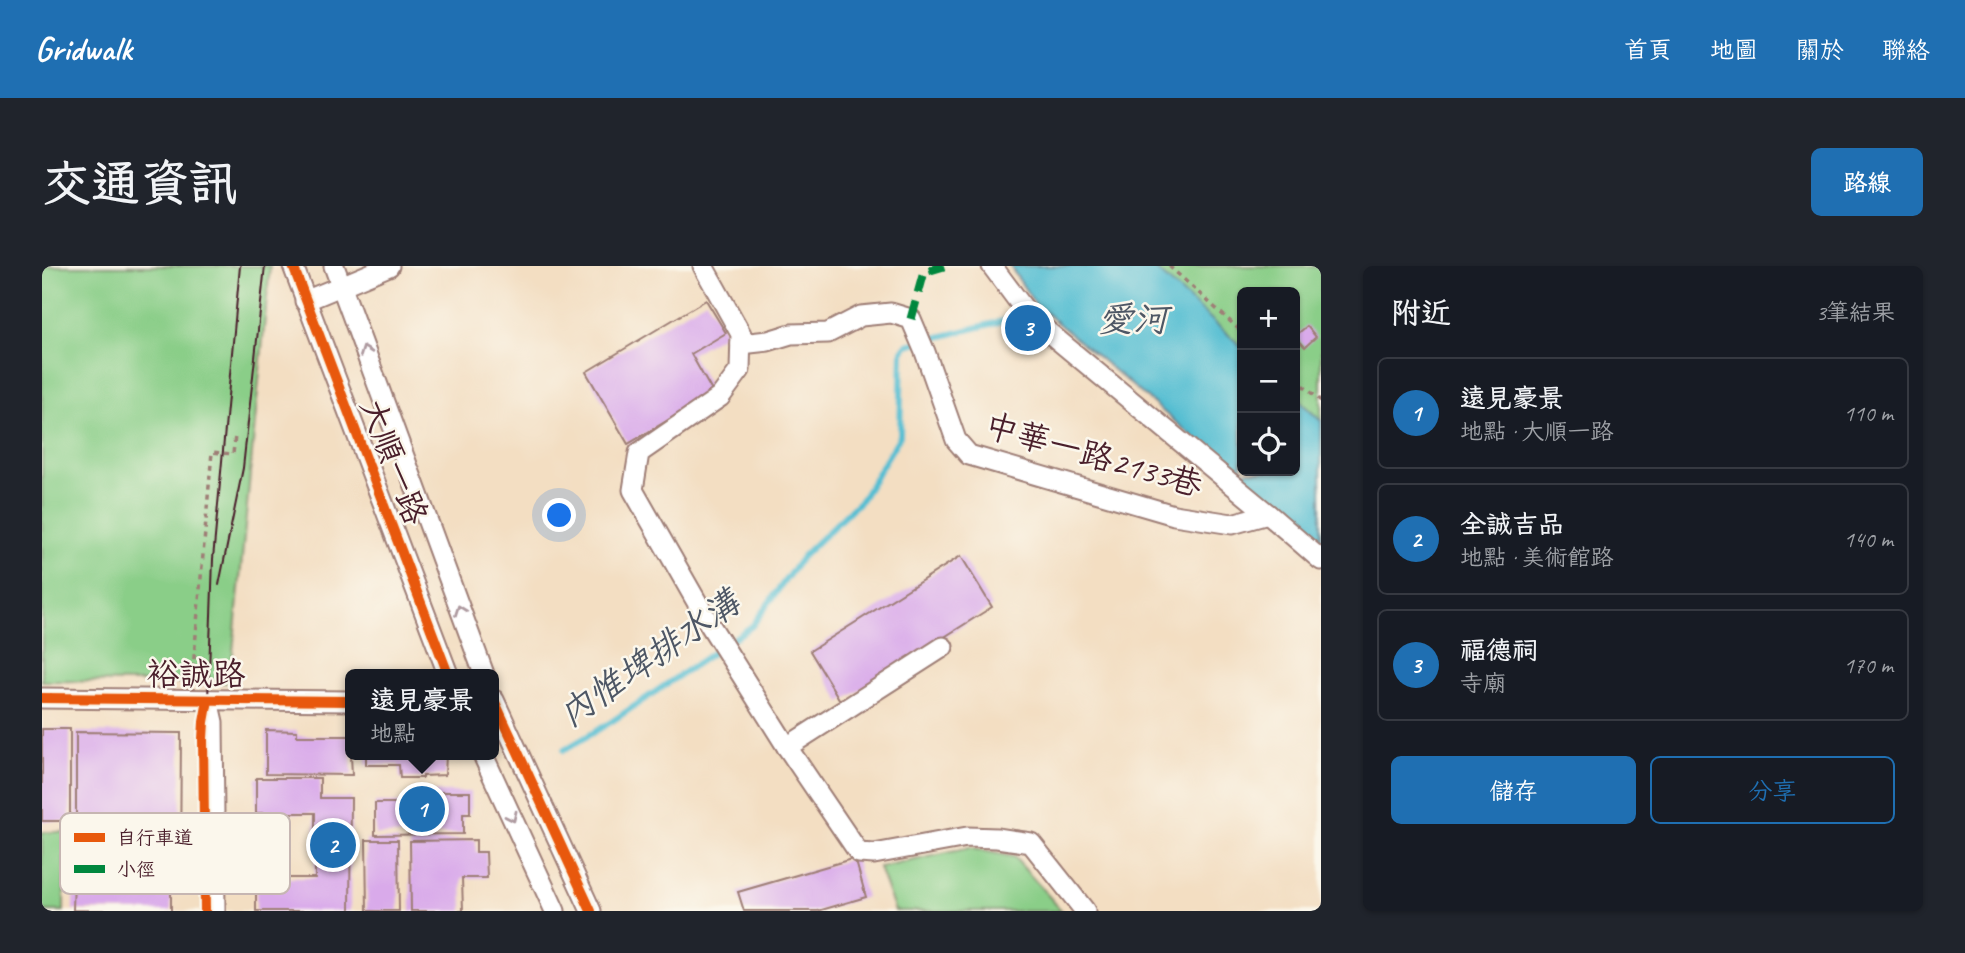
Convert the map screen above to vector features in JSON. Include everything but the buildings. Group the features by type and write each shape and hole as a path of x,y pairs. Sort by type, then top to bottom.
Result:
{"street":[{"name":"大順一路","path":"293,266 446,669"},
{"name":"大順一路","path":"334,266 482,669"},
{"path":"305,301 389,266"},
{"path":"703,266 741,334 740,370 720,397 639,453 633,490 723,645 787,747 859,853 874,854 967,837 1031,843 1085,911"},
{"path":"992,266 1024,310 1321,560"},
{"name":"中華一路2133巷","path":"741,344 768,341 791,334 828,333 860,316 891,313 911,319 956,440 969,455 1174,515 1232,524 1268,514"},
{"path":"787,747 943,647"},
{"name":"裕誠路","path":"42,698 345,701"},
{"path":"204,813 203,739 208,700"},
{"path":"208,700 213,722 214,813"},
{"path":"499,713 591,911"},
{"path":"485,760 555,911"}],"path":[{"path":"1169,266 1237,327"},
{"path":"1180,266 1237,319"},
{"path":"1300,383 1321,401"},
{"path":"193,669 212,452 233,454 235,436"}],"green space":[{"path":"42,266 270,266 230,683 42,681"},
{"path":"1151,266 1321,266 1321,421 1300,402 1300,287 1237,287 1237,344"},
{"path":"42,832 60,832 60,894 64,894 64,911 42,911"},
{"path":"969,848 1014,857 1062,911 895,911 879,868"}],"water":[{"name":"愛河","path":"1010,266 1152,266 1237,342 1237,474 1035,304"},
{"name":"愛河","path":"1300,402 1321,421 1321,544 1240,476 1300,476"}],"waterway":[{"name":"內惟埤排水溝","path":"564,750 611,722 752,626 802,557 862,499 900,436 902,352 907,345 1011,319 1022,312"}],"tram line":[{"path":"209,813 208,700 213,559 240,266"},
{"path":"219,585 243,468 265,266"},
{"path":"209,894 209,911"}],"marked path":[{"path":"911,319 924,272 944,266"}],"cycle path":[{"path":"293,266 446,669"},
{"path":"42,698 345,701"},
{"path":"204,813 203,739 208,700"},
{"path":"499,711 591,911"},
{"path":"205,894 205,911"}],"place":[{"name":"福德祠","path":"1028,328"},
{"name":"遠見豪景","path":"422,809"},
{"name":"全誠吉品","path":"333,845"}]}
